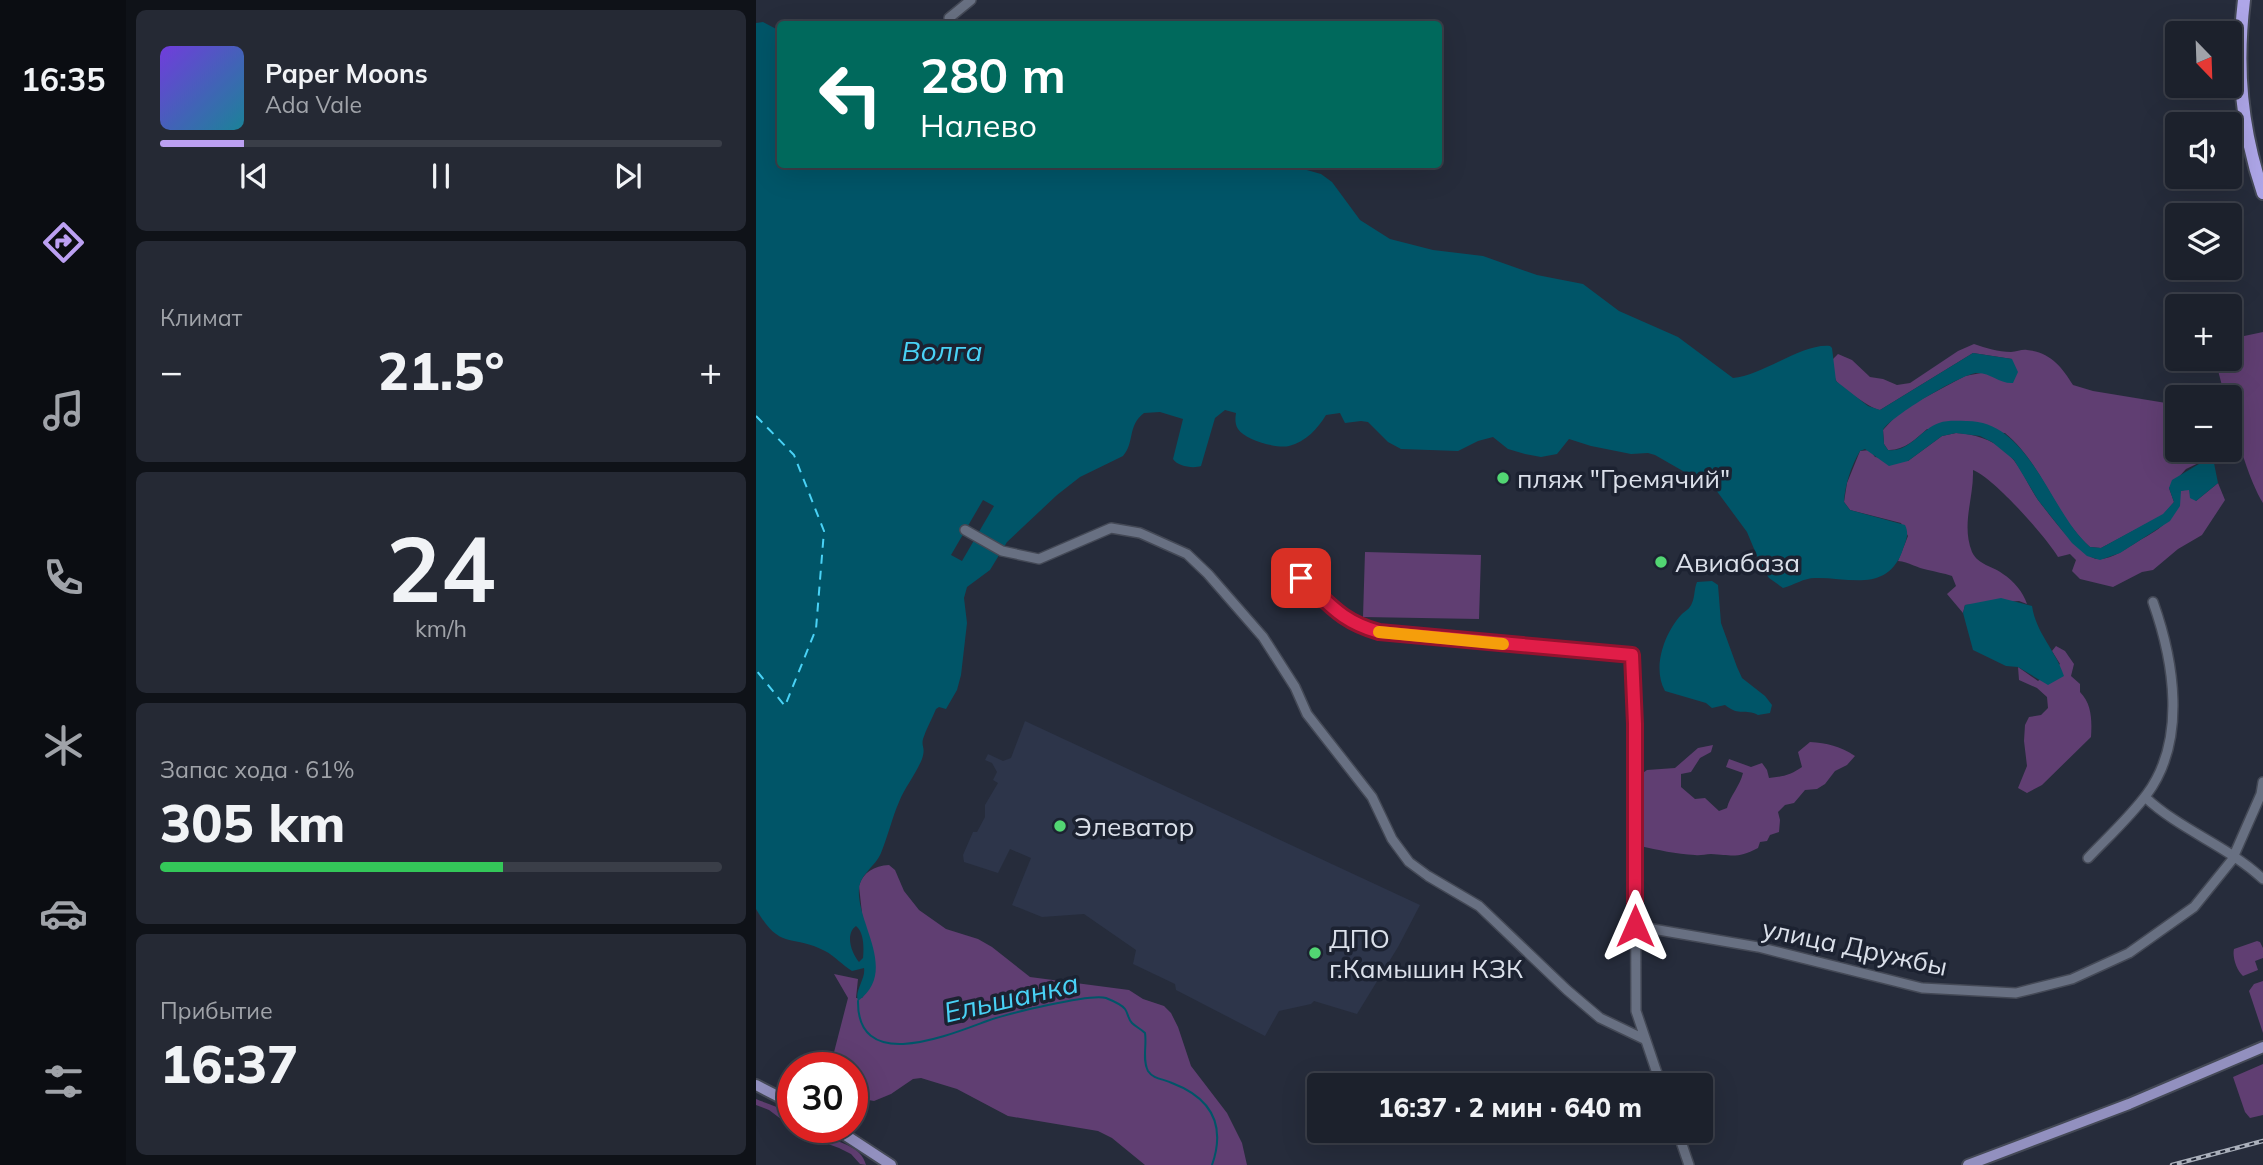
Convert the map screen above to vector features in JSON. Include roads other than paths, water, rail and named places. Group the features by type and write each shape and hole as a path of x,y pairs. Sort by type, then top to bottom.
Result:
{"highway":[{"path":"2244,0 2239,66 2241,95 2251,152 2263,193"}],"main road":[{"path":"1968,1165 2129,1104 2263,1048"},
{"path":"756,1085 777,1096"},
{"path":"857,1143 891,1165"}],"street":[{"path":"949,18 971,0"},
{"path":"965,530 1002,551 1039,559 1111,528 1140,533 1187,554 1264,637 1295,687 1307,714 1372,797 1392,839 1409,862 1428,877 1479,906 1600,1018 1644,1040"},
{"path":"1301,578 1340,615 1357,625 1379,632 1632,655 1635,724 1636,1011 1656,1073"},
{"path":"2088,858 2145,797 2165,758 2174,712 2172,669 2164,631 2153,602"},
{"name":"улица Дружбы","path":"1635,926 1758,947 1922,988 2016,993 2071,979 2129,953 2194,907 2233,856 2261,794 2263,782"},
{"path":"2145,797 2161,811 2233,856 2263,879"},
{"path":"1681,1143 1689,1165"}],"water":[{"name":"Волга","path":"763,22 777,29 777,168 1300,168 1321,174 1332,182 1360,220 1390,239 1433,250 1483,256 1537,275 1583,284 1619,311 1678,337 1733,378 1756,372 1807,349 1830,346 1836,381 1868,406 1880,410 1973,353 2012,359 2018,372 2013,383 1977,373 1943,387 1889,424 1883,430 1884,444 1888,450 1902,448 1933,426 1945,421 1988,425 2007,435 2023,451 2062,512 2090,547 2101,548 2163,514 2174,502 2169,488 2172,480 2202,462 2214,463 2218,483 2196,501 2190,498 2189,490 2181,491 2180,506 2170,521 2120,553 2100,560 2087,556 2072,543 2038,500 2014,460 1980,436 1956,433 1942,436 1908,461 1889,466 1865,449 1860,451 1851,469 1844,502 1850,510 1905,525 1906,538 1895,565 1876,578 1811,578 1783,588 1769,578 1762,568 1747,532 1716,490 1648,453 1631,454 1569,439 1557,454 1541,457 1508,449 1493,437 1458,451 1401,449 1388,442 1368,422 1345,423 1340,413 1326,415 1301,441 1289,446 1277,446 1262,443 1242,433 1236,425 1236,413 1225,410 1215,418 1201,466 1190,467 1173,459 1183,419 1160,412 1144,413 1135,423 1123,456 1080,477 1057,495 1007,542 990,570 967,587 964,598 967,623 957,690 946,709 936,709 923,739 922,759 899,802 881,853 860,884 863,917 876,961 875,976 870,989 858,1001 864,968 852,971 825,951 780,936 756,909 756,23","holes":["856,926 862,936 863,958 859,962 850,938"]},
{"path":"1712,581 1718,585 1721,623 1737,667 1742,678 1772,705 1770,713 1758,715 1739,712 1725,705 1712,708 1706,703 1665,691 1661,682 1660,662 1665,641 1675,623 1691,605 1697,582"},
{"path":"2001,598 2032,606 2038,625 2064,676 2048,685 2018,667 2006,666 1973,650 1963,613 1965,605"}],"waterway":[{"name":"Ельшанка","path":"858,1001 862,1023 872,1037 888,1043 908,1044 1048,1005 1097,997 1111,1000 1124,1007 1132,1023 1145,1033 1145,1062 1150,1074 1185,1089 1197,1097 1212,1115 1217,1137 1212,1165"}],"railway":[{"path":"2172,1165 2263,1141"}],"place":[{"name":"пляж \"Гремячий\"","path":"1503,478"},
{"name":"Авиабаза","path":"1661,562"},
{"name":"Элеватор","path":"1060,826"},
{"name":"ДПО г.Камышин КЗК","path":"1315,953"}]}
